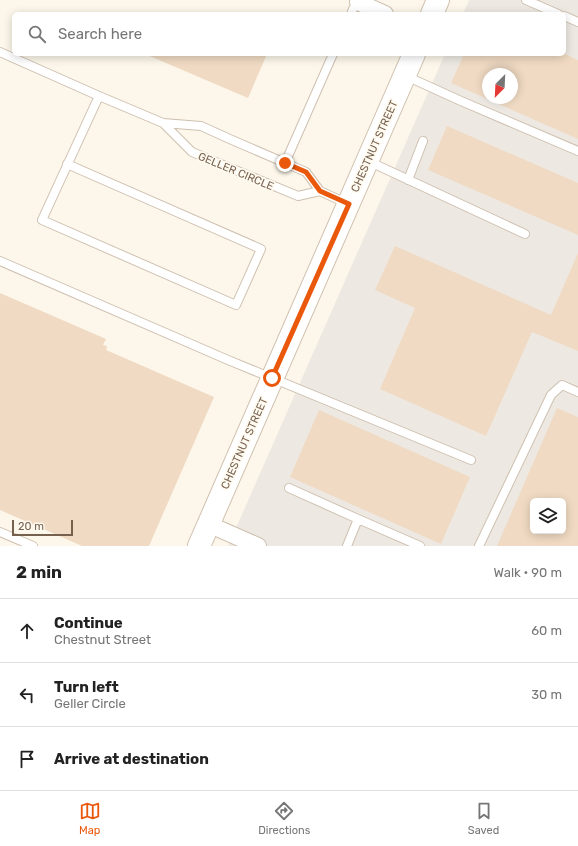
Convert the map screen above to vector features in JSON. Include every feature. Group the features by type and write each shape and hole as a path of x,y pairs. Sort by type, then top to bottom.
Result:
{"street":[{"path":"433,12 438,0"},
{"path":"356,5 380,8"},
{"name":"CHESTNUT STREET","path":"199,546 413,56"},
{"path":"208,524 258,546"}],"lane":[{"path":"526,0 553,12"},
{"path":"566,17 578,22"},
{"name":"GELLER CIRCLE","path":"0,52 98,96 163,123 201,126 306,172 320,191 349,204"},
{"path":"285,163 332,56"},
{"path":"405,75 461,101 578,151"},
{"path":"67,164 261,249 236,305 42,220 67,164 98,96"},
{"name":"GELLER CIRCLE","path":"163,123 192,152 298,196 320,191"},
{"path":"408,180 423,141"},
{"path":"367,161 525,234"},
{"path":"0,261 198,347 471,460"},
{"path":"479,546 551,395 562,385 578,392"},
{"path":"289,488 420,546"},
{"path":"346,546 358,519"},
{"path":"0,532 24,544 33,546"}],"shaded area":[{"path":"469,0 578,0 578,546 228,546 444,56 566,56 566,12 464,12"}],"building":[{"path":"566,54 578,60 578,139 499,104 518,104 518,68 482,68 482,97 451,83 463,56 566,56"},
{"path":"150,56 266,56 248,98"},
{"path":"447,126 578,183 578,235 428,170"},
{"path":"395,246 551,315 578,253 578,351 532,332 486,436 380,389 415,308 375,290"},
{"path":"0,293 106,339 103,345 107,346 106,350 214,397 149,546 82,546 0,510"},
{"path":"557,408 578,417 578,546 497,546"},
{"path":"319,410 470,477 441,544 290,477"}],"route":[{"path":"272,378 349,204 320,191 306,172 285,163"}]}
